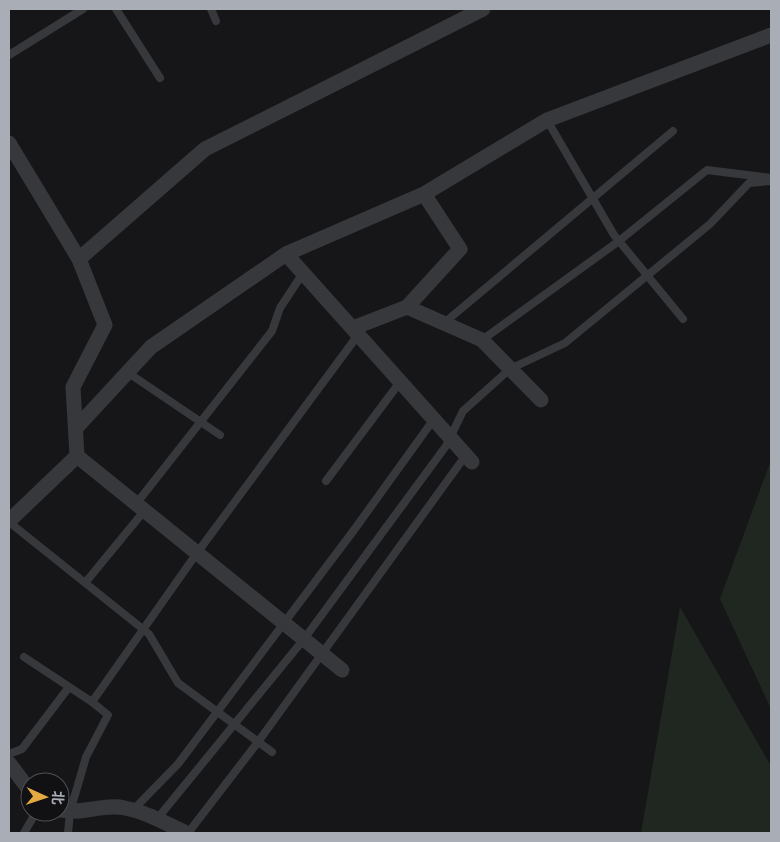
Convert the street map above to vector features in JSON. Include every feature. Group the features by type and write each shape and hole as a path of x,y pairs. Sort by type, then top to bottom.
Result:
{"street":[{"path":"79,259 205,149 483,9"},
{"path":"76,428 151,347 286,254 424,194 547,120 771,36"},
{"path":"9,143 79,259 105,325 74,387 77,456 9,521"},
{"path":"355,332 407,307 460,249 424,194"},
{"path":"286,254 469,459"},
{"path":"407,307 482,340 541,400"},
{"path":"77,456 342,670"},
{"path":"9,763 20,778"},
{"path":"70,811 125,807 187,833"}],"lane":[{"path":"9,55 83,9"},
{"path":"116,9 160,78"},
{"path":"211,9 216,21"},
{"path":"547,120 619,241 683,318"},
{"path":"444,323 673,131"},
{"path":"482,340 619,241 707,170 771,179"},
{"path":"157,819 304,640 446,446 464,411 510,369 565,343 710,224 749,183 771,179"},
{"path":"85,583 201,423 272,331 280,308 303,273"},
{"path":"92,702 142,628 355,332"},
{"path":"128,372 220,435"},
{"path":"326,481 400,382"},
{"path":"133,810 178,764 434,419"},
{"path":"187,833 258,742 469,459"},
{"path":"9,521 142,628 148,634 178,683 272,752"},
{"path":"24,657 92,702 108,715 86,757 70,798"},
{"path":"9,754 22,749 69,687"},
{"path":"24,833 30,822"}],"shaded area":[{"path":"771,460 771,709 720,599"},
{"path":"680,607 771,766 771,833 641,833"}]}
